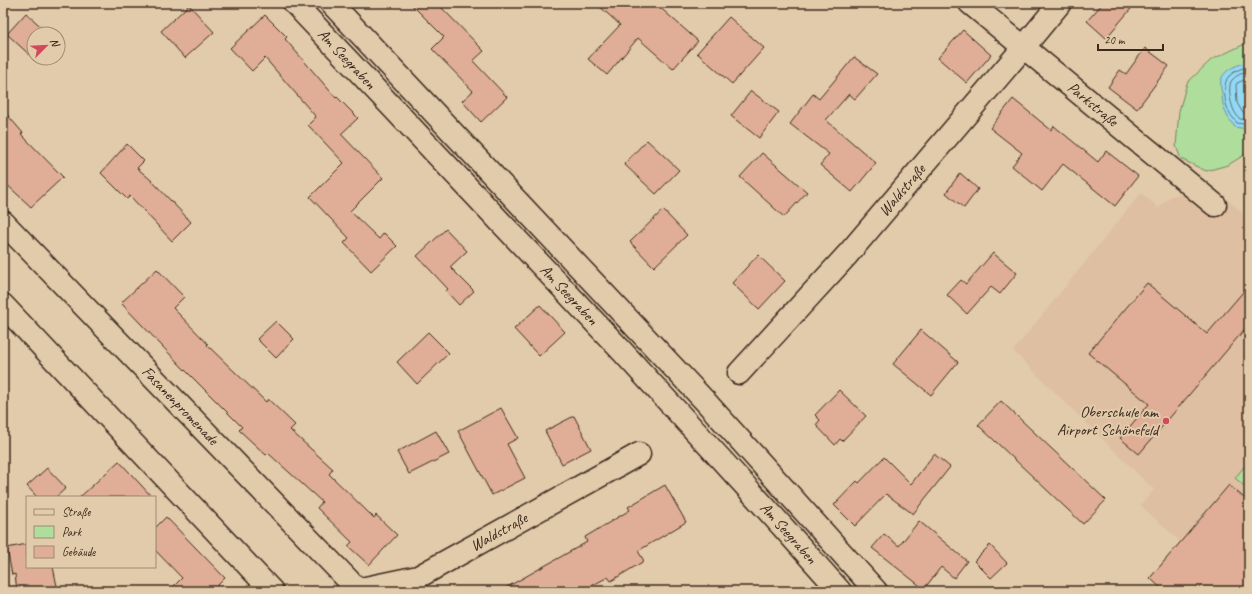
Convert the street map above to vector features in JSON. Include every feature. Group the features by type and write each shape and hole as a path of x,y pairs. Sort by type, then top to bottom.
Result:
{"street":[{"name":"Am Seegraben","path":"294,3 620,349 840,591"},
{"name":"Am Seegraben","path":"331,3 665,358 876,591"},
{"name":"Parkstraße","path":"970,3 1215,205"},
{"name":"Waldstraße","path":"739,373 848,254 1060,3"},
{"name":"Fasanenpromenade","path":"3,222 354,590"},
{"path":"3,305 272,591"},
{"name":"Waldstraße","path":"354,590 418,576 639,454"}],"shaded area":[{"name":"Oberschule am Airport Schönefeld","path":"1141,193 1159,208 1170,196 1182,194 1207,215 1223,196 1249,218 1249,591 1163,591 1149,578 1180,541 1140,505 1154,490 1013,351"}],"green space":[{"path":"1249,42 1249,152 1228,165 1206,171 1181,159 1176,146 1179,111 1187,83 1211,60"},
{"path":"1247,463 1249,465 1249,490 1235,478"}],"water":[{"path":"1249,62 1249,129 1247,129 1235,127 1229,119 1223,103 1221,80 1225,73 1229,70"}],"building":[{"path":"410,3 437,3 484,51 473,61 507,97 481,122 462,101 473,91 432,49 444,37"},
{"path":"596,3 655,3 698,41 673,69 638,38 607,75 588,59 620,25"},
{"path":"1103,3 1136,3 1106,38 1087,21"},
{"path":"189,5 214,32 185,58 161,31"},
{"path":"26,13 40,26 26,26 26,52 7,34"},
{"path":"265,15 287,37 285,39 336,98 337,97 358,118 341,134 383,178 350,211 379,239 384,233 397,246 371,271 344,243 349,238 310,197 344,163 308,125 316,117 265,58 252,71 230,48"},
{"path":"729,17 764,48 732,84 697,53"},
{"path":"963,30 991,55 967,83 938,58"},
{"path":"1145,48 1169,66 1137,109 1108,87 1120,70 1126,74"},
{"path":"854,57 877,74 855,99 849,94 826,120 876,163 852,192 820,165 829,154 790,124 813,94 819,99"},
{"path":"751,91 779,112 759,138 731,116"},
{"path":"1013,99 1051,130 1054,126 1098,162 1106,151 1138,176 1115,206 1063,164 1042,191 1012,166 1022,153 990,128"},
{"path":"3,110 23,133 21,134 63,177 31,207 3,181"},
{"path":"647,140 679,170 656,194 624,164"},
{"path":"127,144 144,161 137,168 151,180 191,222 172,241 130,196 127,199 101,173"},
{"path":"762,153 807,192 784,217 740,177"},
{"path":"960,173 978,189 964,208 946,193"},
{"path":"663,210 687,235 654,267 630,242"},
{"path":"446,229 467,251 450,267 474,291 459,305 446,291 448,289 417,256"},
{"path":"993,253 1017,273 1000,294 991,287 967,314 947,295 961,280 966,284"},
{"path":"758,255 785,281 759,309 732,283"},
{"path":"157,269 184,297 173,308 208,344 207,345 266,402 268,399 295,425 290,430 333,469 329,474 374,518 376,515 397,535 369,565 348,546 352,542 317,508 322,502 268,453 266,455 239,430 242,427 121,303"},
{"path":"1147,283 1207,334 1249,285 1249,324 1139,454 1120,438 1149,404 1088,353"},
{"path":"540,305 565,332 539,356 514,329"},
{"path":"276,321 294,339 276,358 257,339"},
{"path":"921,330 958,362 931,395 893,364"},
{"path":"428,332 449,353 417,384 397,362"},
{"path":"839,390 866,416 842,441 840,439 835,445 816,425 820,420 815,415"},
{"path":"1001,401 1106,500 1083,524 978,425"},
{"path":"501,408 518,438 507,444 525,478 492,495 458,431"},
{"path":"574,416 591,449 562,464 545,431"},
{"path":"436,431 449,454 409,474 397,452"},
{"path":"934,454 950,467 913,514 886,494 855,526 834,505 857,481 859,483 884,457 911,484"},
{"path":"119,461 151,496 81,496"},
{"path":"47,468 66,488 57,496 36,496 27,486"},
{"path":"665,485 686,522 638,551 644,561 611,581 608,577 582,591 500,591 587,542 585,537 630,510 628,507"},
{"path":"1229,485 1249,502 1249,591 1164,591 1150,578"},
{"path":"166,517 225,578 212,591 169,591 182,578 156,551 156,527"},
{"path":"919,521 967,561 954,578 941,567 924,589 872,548 884,534 899,546"},
{"path":"26,544 26,568 53,568 58,591 17,591 15,574 12,575 7,548"},
{"path":"990,545 1007,563 991,578 974,561"}],"place":[{"name":"Oberschule am Airport Schönefeld","path":"1166,421"}]}
